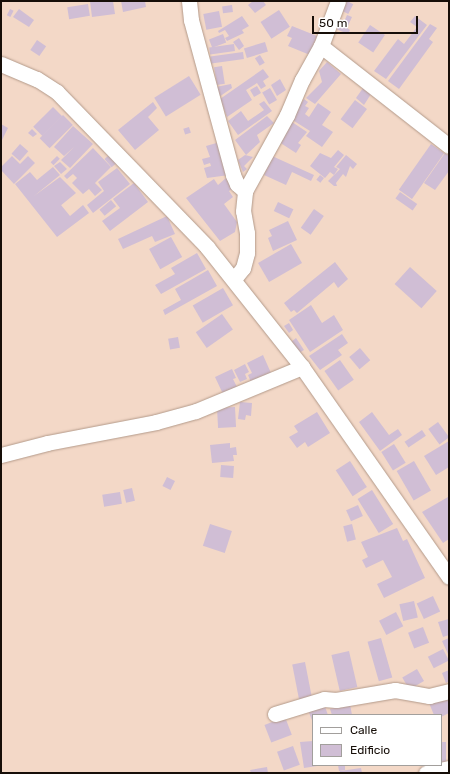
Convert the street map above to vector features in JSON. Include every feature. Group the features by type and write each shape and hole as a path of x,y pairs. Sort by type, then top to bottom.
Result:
{"street":[{"path":"189,1 191,20 233,175 237,184 245,191"},
{"path":"234,279 243,268 247,254 247,233 243,211 245,191 274,140 302,80 321,46 338,1"},
{"path":"321,46 449,146"},
{"path":"1,64 37,79 57,92 172,209 234,279 302,367 449,577"},
{"path":"1,455 47,443 156,422 196,411 302,367"},
{"path":"275,714 324,699 336,700 395,690 429,696 449,691"},
{"path":"426,773 449,768"}],"building":[{"path":"90,1 113,1 115,14 92,17"},
{"path":"121,1 145,1 146,7 123,12"},
{"path":"253,1 263,1 266,5 255,13 248,5"},
{"path":"347,1 353,4 348,14 342,11"},
{"path":"88,4 90,16 69,19 67,7"},
{"path":"232,5 233,12 223,13 222,6"},
{"path":"10,9 14,11 10,17 7,15"},
{"path":"19,9 34,20 29,27 13,17"},
{"path":"279,10 290,27 271,39 261,22"},
{"path":"219,11 222,27 206,30 203,14"},
{"path":"347,15 352,17 347,28 350,30 348,34 336,29 339,22 343,24"},
{"path":"242,16 249,26 242,30 244,33 227,41 225,38 229,36 225,30 219,33 218,31"},
{"path":"415,16 427,25 386,79 374,71 398,39 404,44 417,27 410,22"},
{"path":"430,24 437,28 429,39 433,42 399,89 388,81"},
{"path":"370,25 385,35 373,52 358,42"},
{"path":"292,26 317,36 310,55 288,46 292,38 287,36"},
{"path":"223,34 226,42 212,48 209,39"},
{"path":"239,38 244,46 239,50 233,42"},
{"path":"37,40 46,46 39,56 30,50"},
{"path":"265,42 268,52 247,58 244,48"},
{"path":"234,44 235,51 210,54 209,47"},
{"path":"243,52 244,59 211,64 210,57"},
{"path":"260,55 265,63 260,66 255,58"},
{"path":"327,62 341,74 315,104 306,98 322,82 319,71"},
{"path":"222,66 225,84 217,85 214,67"},
{"path":"263,69 269,77 263,81 266,86 261,89 257,83 246,90 252,100 227,117 220,99"},
{"path":"189,76 201,95 166,116 154,98"},
{"path":"280,79 286,90 277,96 271,85"},
{"path":"231,84 232,88 219,97 216,87"},
{"path":"257,86 261,93 254,97 250,90"},
{"path":"270,88 277,100 269,105 262,93"},
{"path":"363,88 371,94 364,105 356,98"},
{"path":"304,99 308,102 305,106 309,108 305,114 309,117 318,103 331,112 322,125 333,132 322,147 306,136 310,131 291,119"},
{"path":"355,100 367,109 353,128 341,119"},
{"path":"264,101 272,111 238,135 228,121 241,111 248,121 264,110 259,104"},
{"path":"153,102 157,108 148,117 159,130 135,150 118,130"},
{"path":"53,107 62,116 42,136 33,127"},
{"path":"63,115 73,125 50,148 40,138"},
{"path":"267,116 274,123 257,135 260,142 246,155 235,140"},
{"path":"292,122 307,132 298,143 301,145 296,153 279,142"},
{"path":"1,124 8,128 1,142"},
{"path":"73,126 93,144 70,168 61,160 74,147 64,156 54,147"},
{"path":"189,127 191,133 185,135 183,129"},
{"path":"32,129 37,134 33,137 28,133"},
{"path":"220,142 229,175 207,178 204,168 211,166 210,163 204,165 202,159 210,157 206,146"},
{"path":"20,144 28,151 20,161 11,154"},
{"path":"431,144 444,153 412,199 399,190"},
{"path":"93,148 111,167 95,183 102,190 95,196 89,189 83,194 72,183 77,178 73,174 67,179 64,176"},
{"path":"338,150 344,155 334,167 338,169 334,175 330,172 325,178 310,166 320,153 331,158"},
{"path":"445,153 449,156 449,171 435,190 424,183"},
{"path":"109,155 116,163 112,167 104,159"},
{"path":"245,155 253,157 244,166 247,169 243,172 238,160"},
{"path":"346,155 357,164 353,169 350,166 346,177 343,174 336,183 337,186 334,186 328,181 340,169 336,167"},
{"path":"12,156 20,164 28,156 35,163 14,184 1,170 1,167"},
{"path":"57,156 60,159 53,165 51,162"},
{"path":"272,156 314,175 311,181 292,172 286,185 264,175"},
{"path":"60,162 67,169 61,174 54,166"},
{"path":"53,167 60,175 34,196 60,177 76,193 61,205 70,216 83,205 89,213 57,237 15,184 30,172 37,180"},
{"path":"117,168 130,184 93,213 87,205 104,191 98,182"},
{"path":"320,175 324,178 320,183 316,180"},
{"path":"226,178 233,188 229,191 233,197 224,204 237,222 235,232 220,241 186,198 214,179 218,185"},
{"path":"134,183 148,202 110,231 102,221 120,208 113,199"},
{"path":"400,192 417,204 413,211 395,199"},
{"path":"111,200 116,206 105,216 100,210"},
{"path":"278,202 293,209 289,218 274,211"},
{"path":"314,209 324,216 311,235 301,228"},
{"path":"167,216 175,234 155,242 152,236 123,249 118,239"},
{"path":"288,221 297,240 273,251 268,238 272,236 269,230"},
{"path":"171,237 182,257 160,269 149,249"},
{"path":"291,244 302,263 269,282 258,263"},
{"path":"197,253 206,269 161,294 155,285 175,274 171,268"},
{"path":"335,262 348,279 338,288 334,282 297,313 294,310 291,312 284,303"},
{"path":"410,267 437,291 421,308 395,284"},
{"path":"208,270 217,286 165,315 163,310 181,300 175,289"},
{"path":"223,288 233,305 203,323 193,306"},
{"path":"311,305 322,323 334,315 343,330 310,352 289,320"},
{"path":"222,314 233,330 207,348 196,332"},
{"path":"289,323 293,330 289,333 284,326"},
{"path":"342,334 348,343 338,350 342,355 320,370 309,356"},
{"path":"178,337 180,348 170,350 168,339"},
{"path":"296,338 304,350 299,353 291,342"},
{"path":"360,348 370,360 360,369 349,357"},
{"path":"263,355 271,373 251,382 248,375 252,373 247,363"},
{"path":"340,360 354,380 338,391 324,371"},
{"path":"245,364 249,372 245,374 247,379 240,382 234,370"},
{"path":"232,369 236,378 233,379 237,387 223,394 215,377"},
{"path":"240,402 252,403 251,416 246,415 245,420 238,419"},
{"path":"235,407 236,427 218,428 217,408"},
{"path":"317,412 330,433 308,447 305,442 297,448 289,437 298,432 294,426"},
{"path":"372,412 389,435 398,429 402,435 380,451 359,422"},
{"path":"438,422 449,437 439,444 428,429"},
{"path":"422,430 426,436 409,448 405,442"},
{"path":"449,441 449,467 436,475 424,456"},
{"path":"230,443 230,448 236,447 237,455 233,455 234,461 212,463 210,445"},
{"path":"394,444 406,463 393,471 381,452"},
{"path":"350,461 367,487 353,496 336,470"},
{"path":"414,461 431,490 414,500 397,471"},
{"path":"221,465 234,466 233,478 220,477"},
{"path":"167,477 175,481 170,490 162,486"},
{"path":"132,488 135,501 126,503 123,490"},
{"path":"372,490 393,524 379,533 358,499"},
{"path":"120,492 122,504 104,507 102,495"},
{"path":"448,497 449,539 443,543 422,512"},
{"path":"358,505 363,516 351,521 346,510"},
{"path":"210,524 232,531 225,553 203,546"},
{"path":"352,524 356,540 347,542 343,526"},
{"path":"397,528 403,541 407,539 425,578 384,598 377,584 392,577 383,560 366,568 362,560 368,557 361,542"},
{"path":"433,596 440,611 424,619 417,604"},
{"path":"414,601 418,618 403,621 399,604"},
{"path":"396,612 403,626 386,635 379,621"},
{"path":"449,619 449,635 443,637 438,622"},
{"path":"423,627 429,643 414,649 408,633"},
{"path":"381,638 392,677 379,681 368,642"},
{"path":"449,638 449,656 442,641"},
{"path":"443,649 449,661 434,668 428,657"},
{"path":"349,651 357,687 340,691 331,655"},
{"path":"305,662 312,697 299,700 292,664"},
{"path":"417,669 424,681 409,690 402,678"},
{"path":"449,670 449,681 446,683 442,673"},
{"path":"449,694 449,713 442,716 442,714 434,714 429,703"},
{"path":"324,704 328,714 312,714 312,720 308,710"},
{"path":"350,704 352,714 332,714 330,709"},
{"path":"285,717 292,735 271,743 264,725"},
{"path":"312,741 312,766 317,766 304,768 300,742"},
{"path":"442,742 446,742 446,762 442,762"},
{"path":"293,746 300,765 284,771 277,752"},
{"path":"338,766 345,766 345,770 339,771"},
{"path":"267,767 268,773 251,773 250,770"},
{"path":"361,768 362,773 340,773 340,771"}]}
